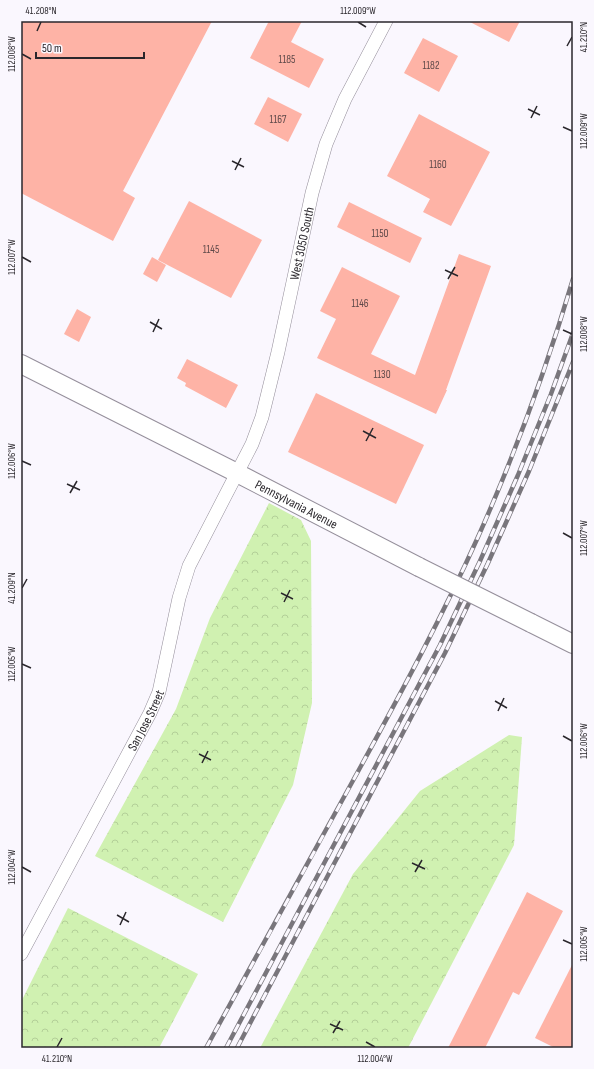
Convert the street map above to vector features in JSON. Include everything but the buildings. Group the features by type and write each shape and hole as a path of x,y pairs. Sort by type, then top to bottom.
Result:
{"street":[{"name":"West 3050 South","path":"237,473 252,444 262,417 312,193 326,144 345,99 386,21"},
{"name":"Pennsylvania Avenue","path":"21,364 573,644"},
{"name":"San Jose Street","path":"21,954 150,713 159,692 179,598 190,566 237,473"}],"green space":[{"path":"269,503 301,520 311,541 312,703 293,785 223,922 95,856 176,709 210,618"},
{"path":"509,735 522,737 514,845 408,1048 260,1048 353,874 420,791"},
{"path":"68,908 198,974 159,1048 21,1048 21,1002"}],"railway":[{"path":"206,1048 392,710 465,566 492,506 517,442 541,377 573,279"},
{"path":"226,1048 440,645 480,561 518,475 551,394 573,333"},
{"path":"237,1048 445,653 488,563 529,471 573,362"}]}
